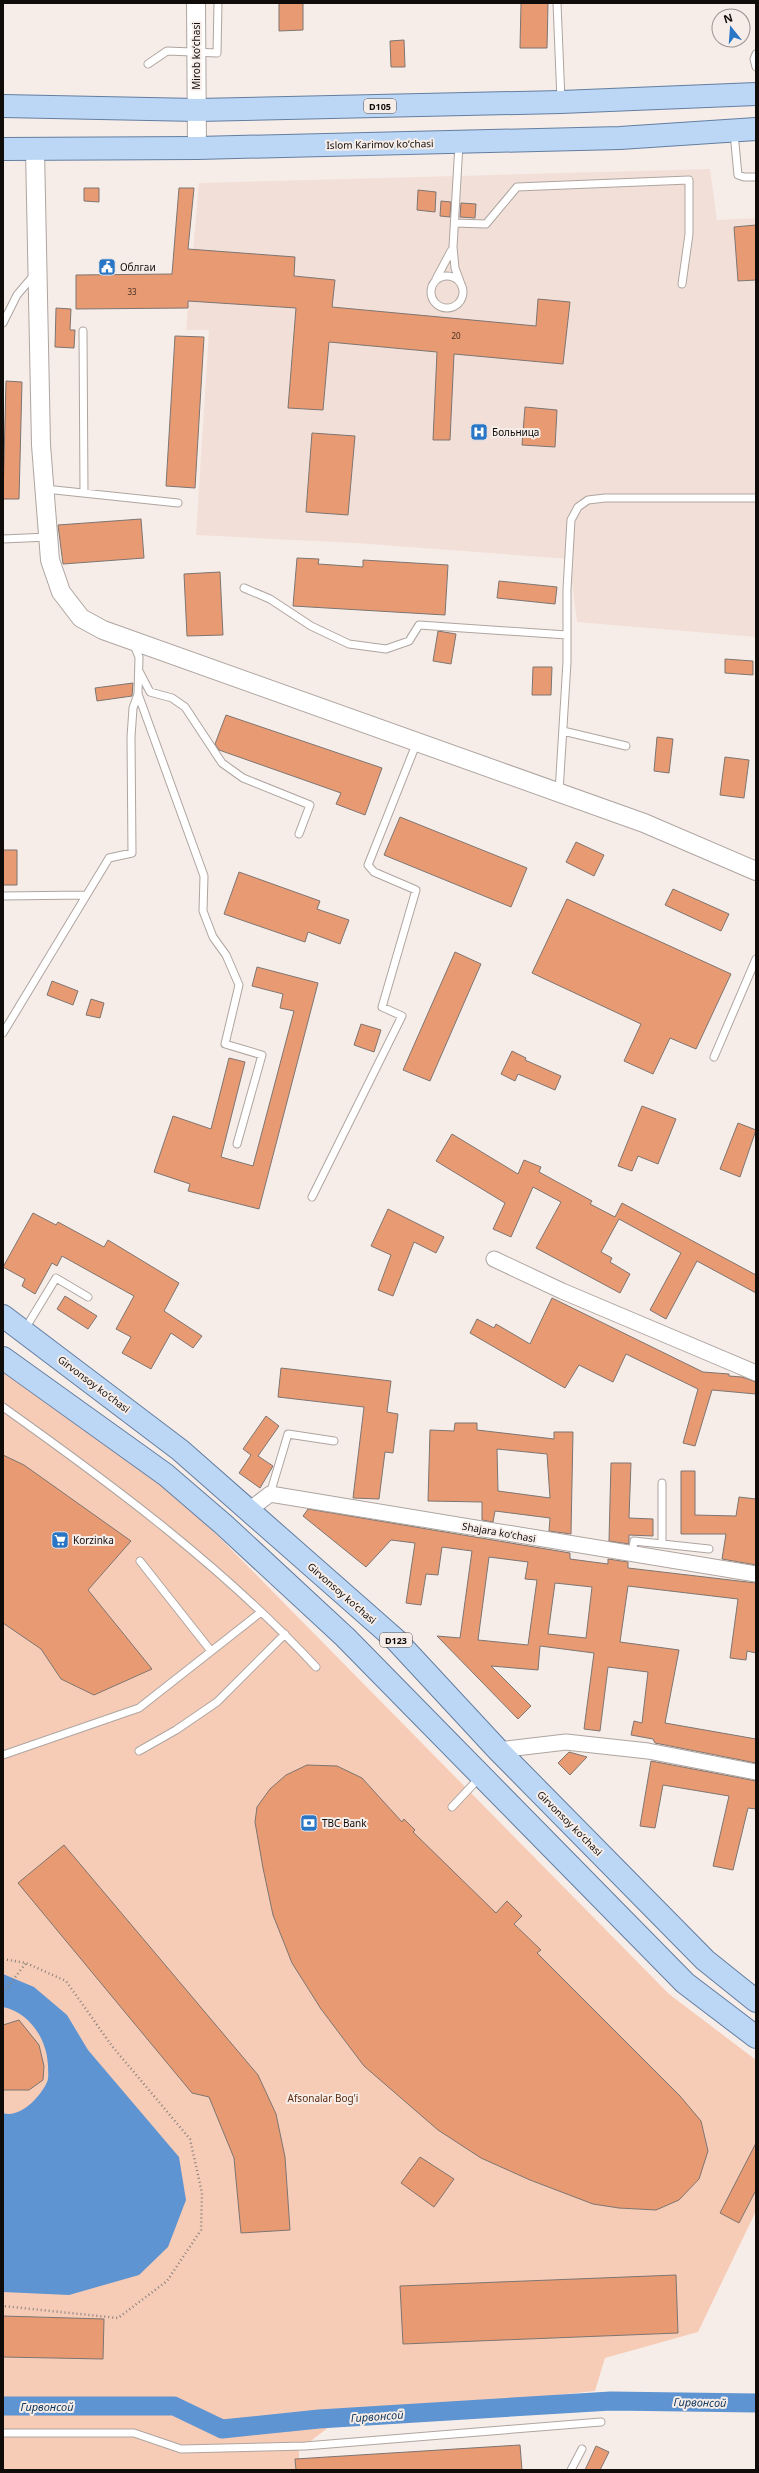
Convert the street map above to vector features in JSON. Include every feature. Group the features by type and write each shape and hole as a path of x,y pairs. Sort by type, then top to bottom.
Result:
{"main road":[{"name":"D105","path":"3,106 196,110 561,102 750,92"},
{"name":"Islom Karimov koʻchasi","path":"3,149 197,148 620,138 756,129"},
{"name":"Girvonsoy koʻchasi","path":"3,1316 24,1330 180,1450 396,1640 498,1750 704,1960 756,2001"},
{"path":"3,1358 166,1475 345,1637 686,1983 756,2037"},
{"path":"686,1983 704,1960"},
{"path":"708,2001 727,1979"}],"street":[{"name":"Mirob koʻchasi","path":"196,3 197,148"},
{"path":"35,149 41,445 50,560 61,592 82,618 103,630 644,823 756,871"},
{"path":"494,1258 569,1294 756,1373"},
{"path":"248,1511 270,1494"},
{"name":"Shajara koʻchasi","path":"270,1494 632,1555 756,1574"},
{"path":"498,1750 566,1742 648,1751 756,1772"}],"lane":[{"path":"148,64 167,51 217,53 218,3"},
{"path":"556,3 561,102"},
{"path":"756,54 754,59 756,67"},
{"path":"734,131 738,175 744,177 756,176"},
{"path":"453,247 449,259 430,291 434,303 445,308 457,305 461,300 462,287 456,268 453,247 459,142"},
{"path":"455,223 486,224 517,187 688,180 689,234 682,284"},
{"path":"3,324 17,295 38,270"},
{"path":"436,280 448,276 454,278 462,287"},
{"path":"83,331 84,493"},
{"path":"44,489 178,503"},
{"path":"559,792 571,520 578,507 588,500 606,498 756,498"},
{"path":"3,539 48,537"},
{"path":"244,588 270,599 311,626 349,644 356,645 386,649 409,641 419,625 567,634"},
{"path":"3,1033 109,858 132,853 131,737 133,708 138,694 139,657 131,640"},
{"path":"139,671 150,692 172,698 185,707 222,764 243,778 310,805 299,834"},
{"path":"138,694 204,876 203,911 213,937 226,955 239,985 225,1044 262,1055 237,1144"},
{"path":"562,731 626,746"},
{"path":"312,1197 402,1016 382,1007 416,890 374,872 368,865 417,741"},
{"path":"3,896 86,895"},
{"path":"714,1057 756,959"},
{"path":"24,1330 56,1278 88,1297"},
{"path":"3,1407 110,1483 195,1551 285,1634 316,1667"},
{"path":"270,1494 288,1434 334,1441"},
{"path":"662,1483 662,1544"},
{"path":"632,1555 634,1542 709,1549"},
{"path":"140,1561 211,1651"},
{"path":"3,1755 138,1708 261,1612"},
{"path":"140,1751 176,1730 217,1702 285,1634"},
{"path":"452,1807 482,1776"},
{"path":"3,2433 134,2433 181,2449 305,2446 601,2422"},
{"path":"571,2470 582,2449"}],"path":[{"path":"3,1959 26,1963 66,1981 112,2046 190,2139 202,2192 201,2230 167,2281 118,2318 3,2306"},
{"path":"3,1993 26,1963"}],"shaded area":[{"name":"Больница","path":"710,169 717,220 756,218 756,637 577,622 569,559 355,543 196,535 209,330 186,330 199,183"}],"green space":[{"name":"Afsonalar Bog'i","path":"3,1371 153,1470 669,1994 756,2060 756,2211 698,2332 605,2358 595,2391 342,2417 299,2450 299,2470 3,2470"}],"water":[{"path":"3,1974 34,1987 67,2015 88,2050 179,2157 186,2200 168,2247 139,2275 69,2295 3,2292 3,2113 16,2113 23,2110 35,2100 48,2080 48,2066 44,2046 40,2037 29,2021 13,2010 3,2007"}],"building":[{"path":"279,3 303,3 303,30 279,31"},
{"path":"521,3 548,3 547,48 520,48"},
{"path":"404,40 405,67 391,67 390,41"},
{"path":"84,188 99,188 99,202 84,201"},
{"path":"179,188 194,188 188,249 295,257 294,276 335,280 332,307 536,326 538,299 570,302 563,364 454,354 450,440 433,440 437,352 329,342 323,410 288,408 296,308 188,301 188,308 76,309 76,275 172,274"},
{"path":"418,190 436,192 435,212 417,210"},
{"path":"441,201 451,202 450,217 440,216"},
{"path":"461,203 476,204 475,218 460,217"},
{"path":"756,225 756,280 738,281 734,227"},
{"path":"56,308 71,309 70,330 75,330 74,348 55,347"},
{"path":"175,336 204,337 195,488 166,486"},
{"path":"6,381 22,382 19,499 3,499"},
{"path":"525,407 557,410 555,447 522,445"},
{"path":"312,433 355,436 348,515 306,512"},
{"path":"141,519 144,558 63,564 58,525"},
{"path":"297,558 319,559 318,564 363,567 363,560 448,565 445,615 293,606"},
{"path":"220,572 223,635 187,636 184,574"},
{"path":"499,581 557,587 555,604 497,598"},
{"path":"438,631 456,634 451,664 433,661"},
{"path":"725,659 753,661 753,675 725,673"},
{"path":"533,667 552,667 551,695 532,695"},
{"path":"133,683 132,696 97,701 95,688"},
{"path":"226,715 382,768 365,815 336,804 341,793 219,750 215,744"},
{"path":"657,737 673,739 669,773 654,771"},
{"path":"725,757 749,760 744,798 720,795"},
{"path":"400,817 527,868 511,907 384,855"},
{"path":"576,842 604,855 594,876 566,862"},
{"path":"3,850 17,850 17,885 3,885"},
{"path":"239,872 320,901 317,909 349,920 340,944 308,932 305,942 224,914"},
{"path":"673,889 729,914 721,931 665,905"},
{"path":"567,899 731,974 696,1049 670,1038 653,1074 624,1061 641,1024 532,973"},
{"path":"455,952 481,964 430,1081 403,1070"},
{"path":"257,967 318,983 259,1209 188,1191 190,1184 154,1172 173,1116 211,1129 229,1058 245,1062 221,1157 253,1166 294,1011 280,1008 283,994 252,986"},
{"path":"52,981 78,991 73,1005 47,995"},
{"path":"91,999 104,1003 100,1018 86,1015"},
{"path":"361,1024 381,1030 374,1052 354,1045"},
{"path":"512,1051 526,1058 525,1060 561,1076 555,1090 518,1074 515,1081 501,1074"},
{"path":"642,1106 676,1119 658,1164 638,1156 632,1171 618,1166"},
{"path":"738,1123 756,1130 740,1177 720,1169"},
{"path":"452,1134 518,1174 524,1160 541,1167 539,1172 592,1201 590,1204 615,1217 622,1203 756,1275 756,1293 697,1261 666,1319 650,1310 681,1253 619,1219 601,1252 612,1258 610,1262 630,1274 620,1293 536,1248 561,1202 533,1187 511,1237 493,1229 505,1203 436,1161"},
{"path":"388,1209 444,1237 436,1253 414,1242 393,1296 378,1290 391,1255 371,1246"},
{"path":"33,1213 56,1225 58,1222 104,1247 108,1240 179,1283 164,1311 202,1336 193,1348 171,1333 151,1369 122,1353 131,1337 116,1329 134,1296 62,1256 57,1266 52,1263 35,1294 22,1286 25,1279 3,1267"},
{"path":"65,1296 97,1316 88,1329 57,1309"},
{"path":"552,1298 703,1372 729,1374 729,1376 742,1377 756,1382 756,1394 712,1390 695,1446 683,1443 698,1389 626,1354 613,1382 579,1365 565,1388 470,1333 477,1319 494,1328 496,1324 530,1344"},
{"path":"281,1368 391,1381 387,1412 398,1414 393,1453 385,1452 379,1499 353,1498 364,1407 278,1397"},
{"path":"266,1416 279,1426 258,1456 273,1466 260,1488 239,1473 251,1455 243,1449"},
{"path":"455,1423 477,1423 477,1430 554,1439 554,1432 573,1432 571,1534 549,1531 550,1518 495,1511 493,1522 482,1520 482,1502 428,1501 430,1430 454,1431","holes":["497,1449 547,1454 550,1498 498,1491"]},
{"path":"3,1455 24,1465 131,1541 88,1590 152,1669 94,1695 61,1679 41,1649 3,1623"},
{"path":"611,1463 631,1463 629,1518 653,1519 653,1536 629,1535 629,1544 609,1541"},
{"path":"681,1471 695,1471 695,1515 736,1516 739,1497 756,1499 756,1565 722,1559 726,1534 681,1534"},
{"path":"308,1509 570,1553 570,1559 608,1564 608,1559 628,1562 628,1568 756,1583 756,1653 747,1651 746,1660 730,1658 738,1599 628,1586 620,1642 679,1650 665,1723 756,1739 756,1763 655,1743 653,1739 631,1735 634,1721 642,1723 648,1672 608,1667 600,1731 584,1729 594,1653 540,1646 538,1670 491,1666 531,1706 518,1719 437,1636 460,1638 472,1551 442,1547 438,1575 426,1574 421,1605 406,1603 415,1543 391,1540 366,1567 303,1516","holes":["489,1557 528,1562 525,1579 537,1580 528,1645 478,1640","555,1583 592,1587 586,1638 548,1634"]},
{"path":"569,1752 587,1757 570,1775 558,1763"},
{"path":"651,1761 756,1781 756,1809 748,1808 733,1870 713,1866 729,1796 663,1785 655,1828 640,1826"},
{"path":"307,1765 337,1766 362,1778 402,1822 404,1819 415,1830 413,1832 496,1913 507,1901 522,1916 514,1924 541,1950 537,1953 680,2096 701,2121 708,2151 699,2179 679,2200 656,2210 619,2208 593,2204 530,2180 481,2158 438,2130 364,2066 321,2009 292,1963 273,1915 263,1868 255,1822 257,1807 270,1789 286,1775"},
{"path":"64,1845 258,2075 276,2114 285,2157 290,2230 241,2233 234,2158 209,2097 192,2093 18,1883"},
{"path":"19,2020 39,2045 44,2066 43,2080 29,2090 3,2090 3,2025"},
{"path":"756,2143 756,2190 739,2223 720,2213"},
{"path":"420,2157 454,2179 434,2207 401,2183"},
{"path":"676,2275 678,2333 403,2344 400,2286"},
{"path":"3,2316 104,2319 103,2359 3,2357"},
{"path":"520,2445 522,2470 296,2470 295,2459"},
{"path":"596,2446 609,2452 600,2470 585,2470"}],"waterway":[{"name":"Гирвонсой","path":"3,2406 174,2406 222,2429 319,2419 611,2401 756,2403"}],"place":[{"name":"Облгаи","path":"107,267"},
{"name":"Больница","path":"479,432"},
{"name":"Korzinka","path":"60,1540"},
{"name":"TBC Bank","path":"309,1823"}]}
